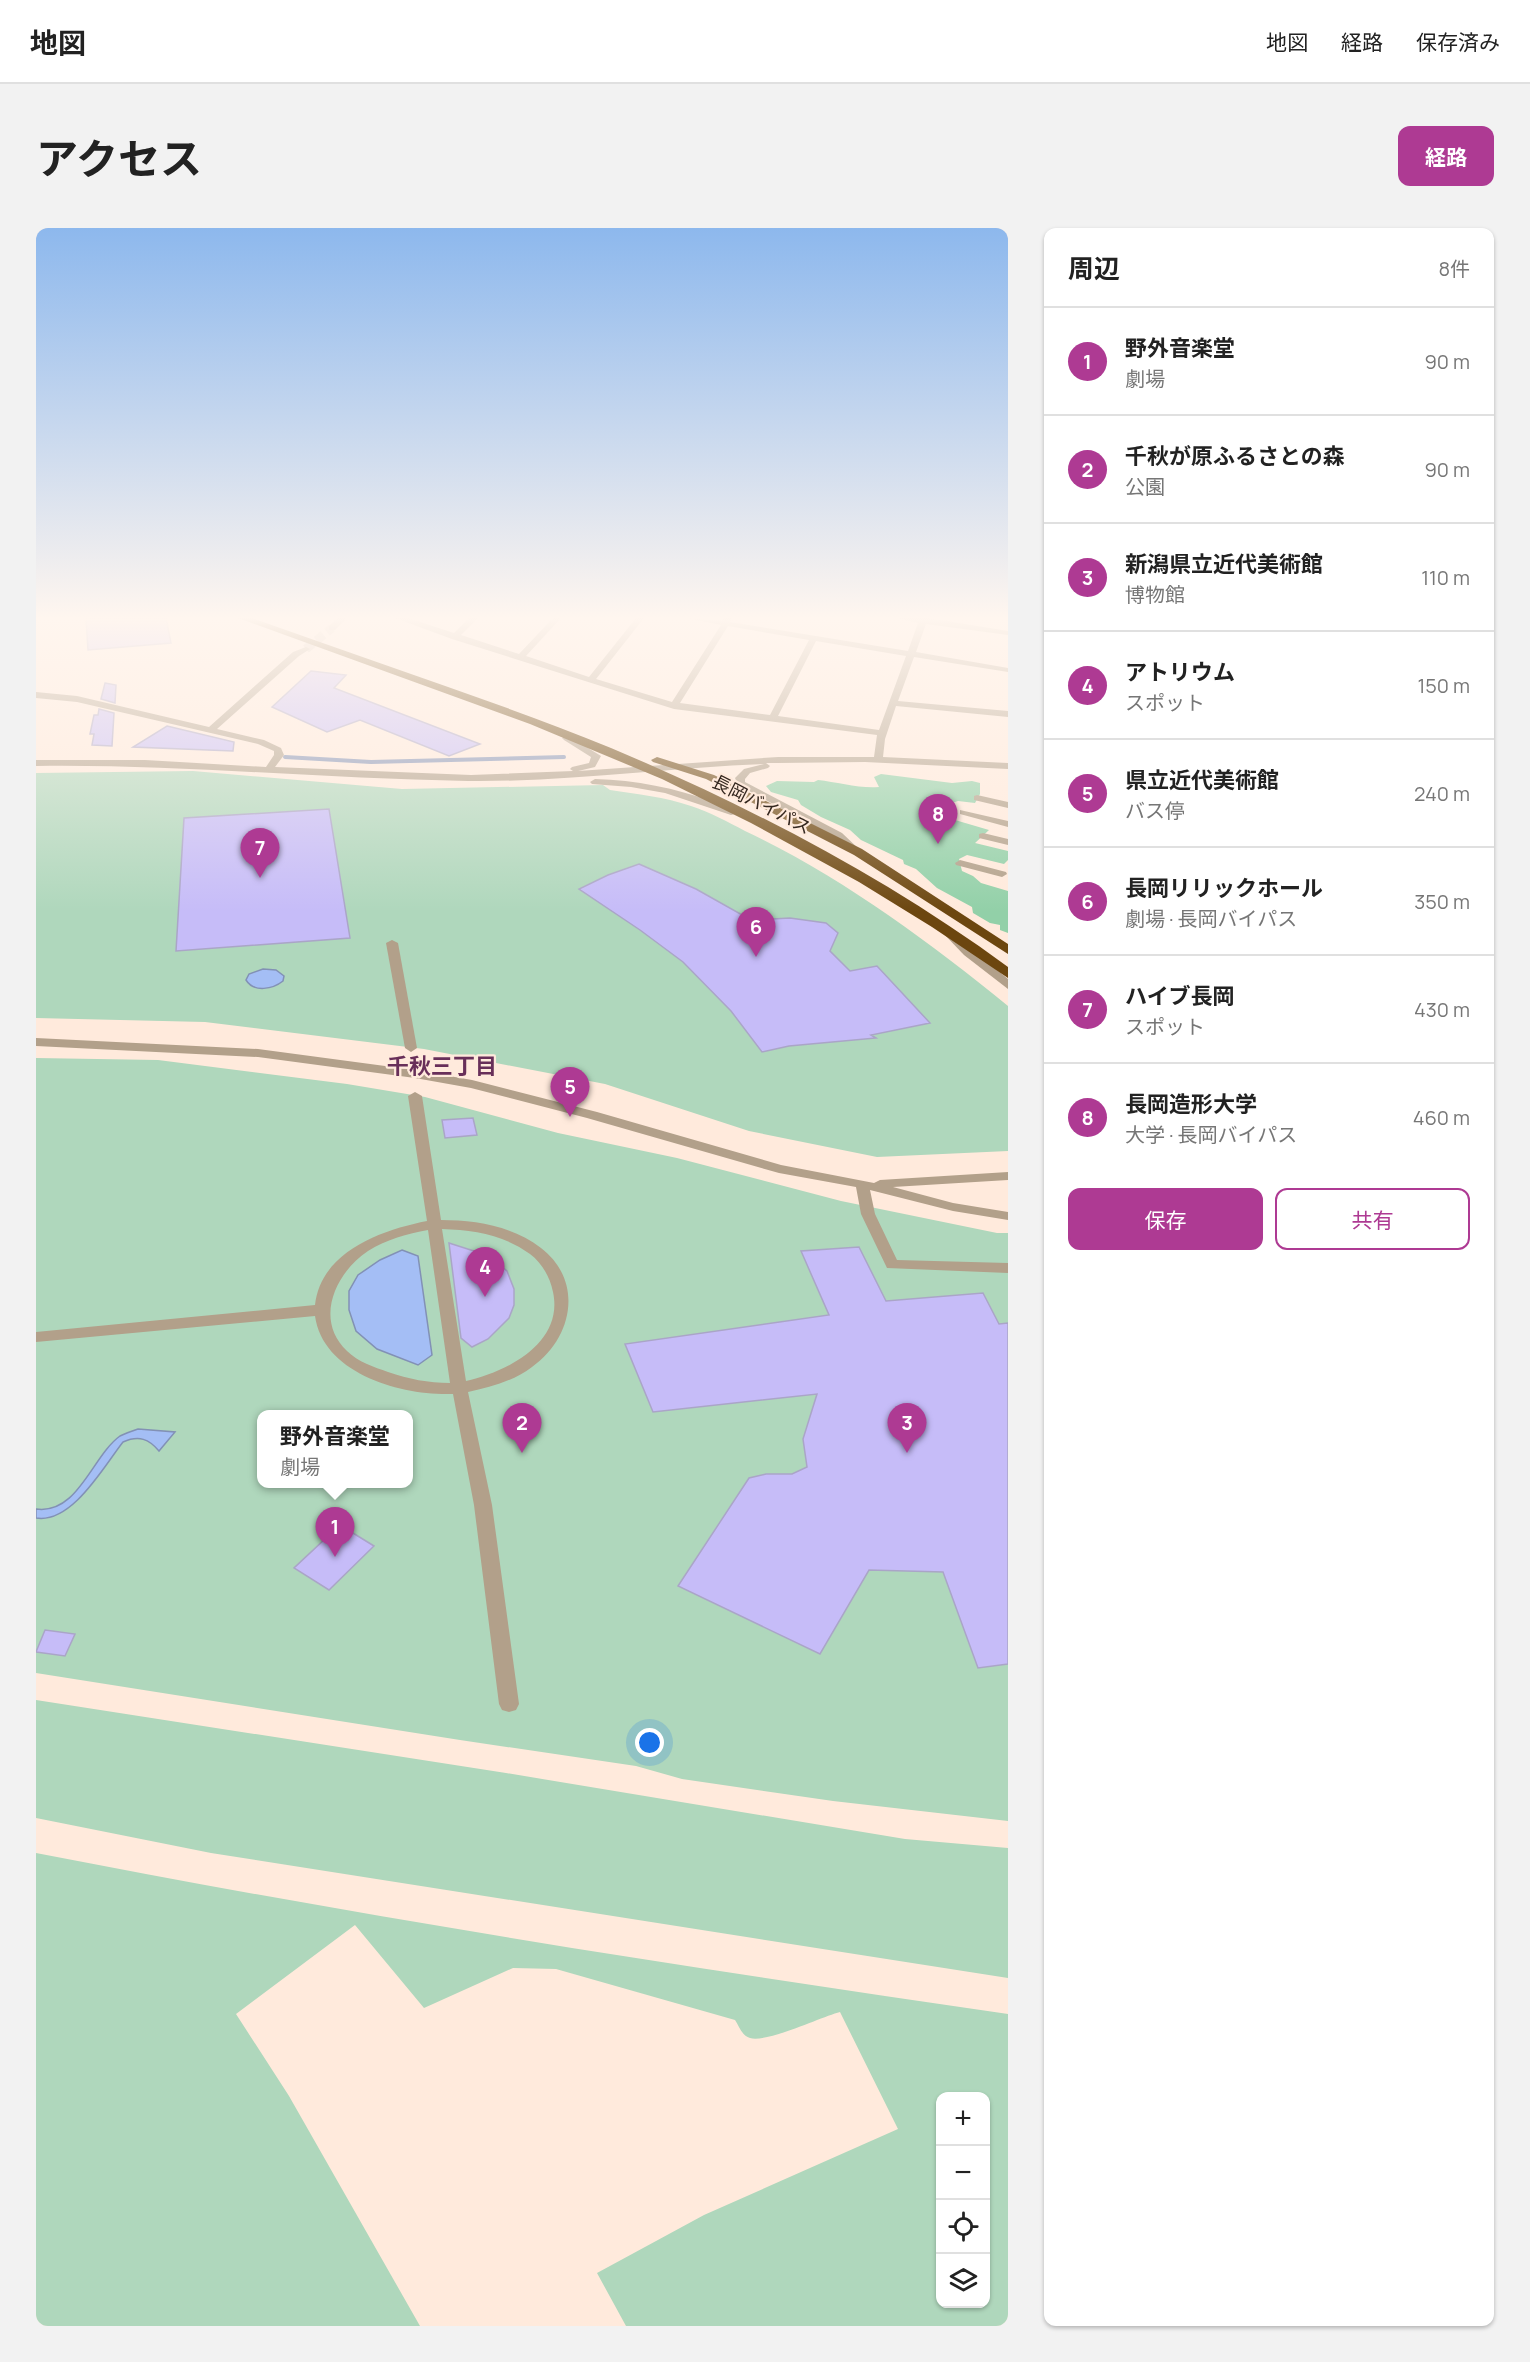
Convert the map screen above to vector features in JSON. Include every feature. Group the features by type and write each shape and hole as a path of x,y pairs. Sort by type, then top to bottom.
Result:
{"highway":[{"name":"長岡バイパス","path":"517,716 650,769 770,827 850,870 947,930 1008,974"},
{"name":"長岡バイパス","path":"545,716 674,767 710,777 858,852 1008,950"}],"street":[{"path":"151,716 261,742 278,750 279,755 269,769"},
{"path":"211,730 227,716"},
{"path":"763,716 882,732"},
{"path":"878,760 882,732 889,716"},
{"path":"356,776 550,771 582,768 592,765 596,760 596,756 582,745 534,722"},
{"path":"302,773 356,776 517,777 778,760 878,760 1008,768"},
{"path":"36,763 161,762 269,769 362,782 454,786 632,783 679,792 770,827"},
{"path":"858,852 838,835 747,788 741,783 743,774 751,769 771,765 827,762 1008,768"},
{"path":"977,798 1008,805"},
{"path":"963,812 1008,824"},
{"path":"982,836 1008,842"},
{"path":"960,863 1006,872"},
{"path":"947,930 968,953 1008,985"},
{"path":"392,943 411,1048"},
{"path":"36,1042 258,1053 309,1058 472,1084 592,1115 780,1169 862,1184 953,1207 1008,1216"},
{"path":"415,1096 459,1387 467,1418 480,1495 509,1704"},
{"path":"862,1184 1008,1176"},
{"path":"862,1184 868,1215 892,1265 1008,1268"},
{"path":"434,1224 467,1224 495,1230 520,1241 540,1255 555,1272 563,1292 563,1313 556,1334 540,1353 510,1372 490,1380 459,1387 428,1388 397,1382 353,1364 336,1349 326,1332 321,1310 324,1291 354,1253 397,1232 434,1224"},
{"path":"36,1337 321,1310"}],"green space":[{"path":"193,771 402,789 603,785 610,790 671,800 712,814 815,868 849,889 914,933 1008,1006 1008,1151 877,1157 749,1131 605,1084 424,1049 205,1022 36,1018 36,773"},
{"path":"881,774 952,783 972,781 980,783 980,794 975,803 958,801 952,803 950,808 957,813 955,820 989,830 975,843 1008,851 1008,860 1004,864 967,855 959,859 962,871 981,883 1008,891 1008,933 1000,930 1000,925 990,923 973,913 972,907 937,888 916,869 904,864 903,860 861,840 850,830 801,805 798,800 771,792 766,786 777,781 814,782 818,780 879,787 874,777"},
{"path":"36,1058 158,1060 347,1084 425,1097 558,1133 677,1158 841,1201 997,1233 1008,1233 1008,1821 833,1801 682,1779 636,1766 36,1673"},
{"path":"36,1700 506,1773 905,1839 1008,1848 1008,1978 211,1853 36,1818"},
{"path":"36,1853 521,1940 1008,2014 1008,2326 626,2326 597,2273 704,2215 898,2129 840,2012 769,2037 750,2038 743,2033 735,2020 556,1969 513,1968 424,2008 355,1925 236,2014 289,2096 420,2326 36,2326"}],"water":[{"path":"263,969 276,970 284,976 283,981 264,988 249,984 246,980 249,974"},
{"path":"402,1250 418,1256 432,1355 418,1365 377,1349 356,1331 349,1310 349,1291 358,1275 380,1260"},
{"path":"138,1429 175,1432 159,1451 143,1439 123,1442 97,1478 74,1503 62,1512 49,1517 36,1518 36,1509 51,1508 63,1503 74,1494 110,1445 120,1436"}],"building":[{"path":"94,716 114,716 112,746 92,745 94,734 90,734"},
{"path":"292,716 407,716 480,744 449,756 360,720 327,732"},
{"path":"167,726 234,742 233,751 133,747"},
{"path":"329,809 350,938 176,951 184,818"},
{"path":"639,864 696,889 751,920 790,918 826,923 838,933 830,951 850,971 877,966 930,1023 871,1035 876,1038 789,1046 762,1052 731,1011 683,962 579,889"},
{"path":"473,1118 477,1135 445,1138 442,1120"},
{"path":"449,1243 494,1260 507,1271 514,1289 514,1305 509,1318 488,1339 472,1347 461,1338"},
{"path":"859,1247 886,1301 983,1293 999,1324 1008,1323 1008,1664 978,1668 943,1572 869,1570 820,1654 678,1586 749,1478 766,1474 792,1474 807,1467 803,1439 817,1394 653,1412 625,1344 829,1315 801,1251"},
{"path":"340,1525 374,1546 329,1590 294,1568"},
{"path":"45,1630 75,1634 65,1656 36,1652"}],"waterway":[{"path":"285,757 371,762 564,757"}],"place":[{"name":"長岡造形大学","path":"938,844"},
{"name":"ハイブ長岡","path":"260,878"},
{"name":"長岡リリックホール","path":"756,957"},
{"name":"県立近代美術館","path":"570,1117"},
{"name":"アトリウム","path":"485,1297"},
{"name":"千秋が原ふるさとの森","path":"522,1453"},
{"name":"新潟県立近代美術館","path":"907,1453"},
{"name":"野外音楽堂","path":"335,1557"}],"district":[{"name":"千秋三丁目","path":"442,1066"}]}
